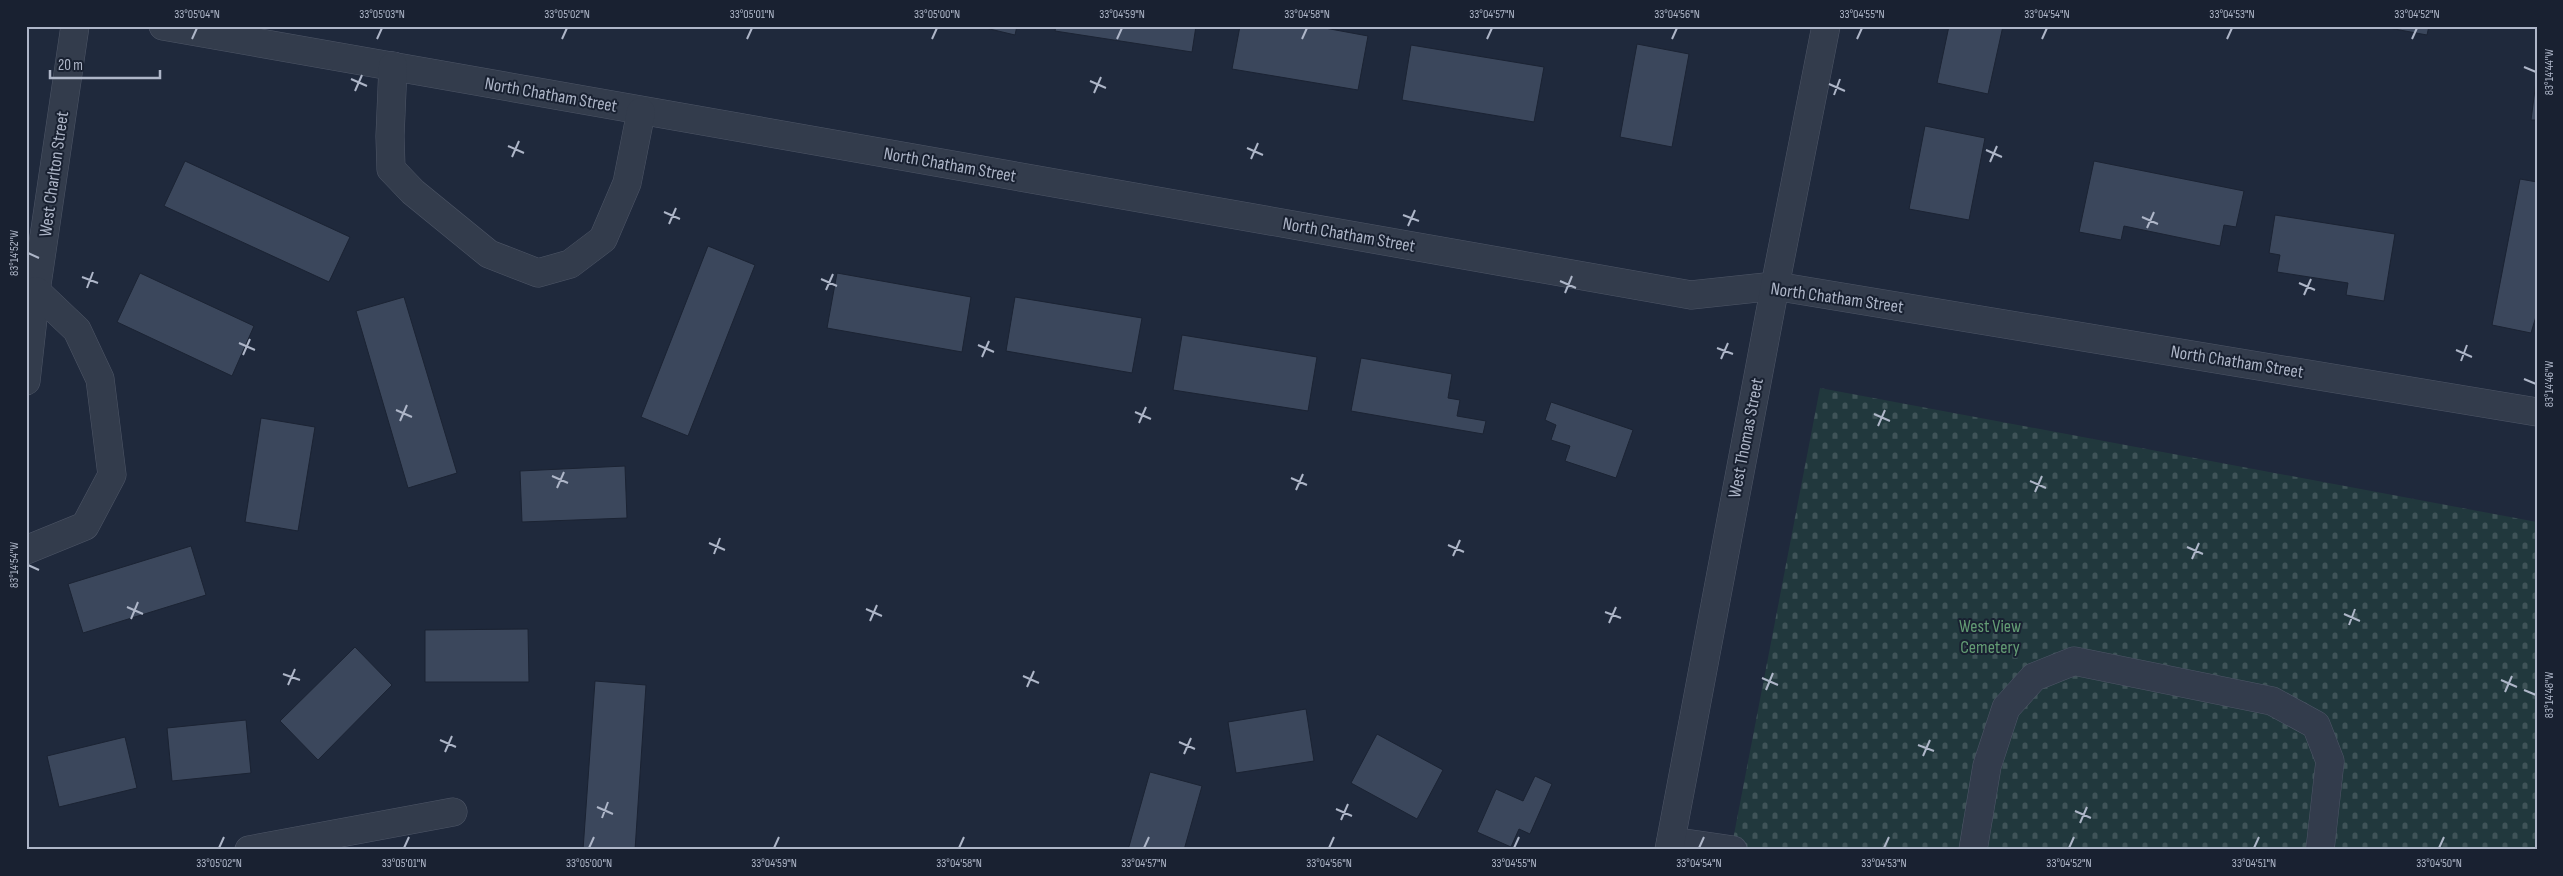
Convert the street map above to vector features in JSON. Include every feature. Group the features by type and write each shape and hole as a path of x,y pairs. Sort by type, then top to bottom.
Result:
{"street":[{"name":"West Charlton Street","path":"26,381 36,291 75,26"},
{"name":"North Chatham Street","path":"163,26 394,66 641,112 1691,295 1775,286 2537,412"},
{"name":"West Thomas Street","path":"1670,845 1826,26"},
{"path":"394,66 390,136 391,169 413,192 489,254 538,273 570,264 603,239 626,183 641,112"},
{"path":"26,550 85,526 112,475 100,379 77,330 36,291"},
{"path":"1973,850 1987,766 2006,708 2034,677 2074,661 2272,701 2316,725 2330,761 2320,850"},
{"path":"249,850 453,812"},
{"path":"1670,845 1733,850"}],"green space":[{"name":"West View Cemetery","path":"1820,388 2537,522 2537,850 1731,850"}],"building":[{"path":"977,26 1017,26 1015,35"},
{"path":"1056,26 1196,26 1192,52 1055,31"},
{"path":"1240,26 1314,26 1368,36 1358,90 1232,69"},
{"path":"1949,26 2003,26 1988,94 1937,83"},
{"path":"2378,26 2429,26 2427,35"},
{"path":"1637,44 1689,54 1672,147 1620,137"},
{"path":"1411,45 1544,67 1534,122 1402,100"},
{"path":"2537,74 2537,120 2531,120"},
{"path":"1925,126 1985,138 1969,220 1909,209"},
{"path":"185,161 350,237 329,282 164,206"},
{"path":"2094,161 2244,191 2236,227 2224,225 2220,246 2124,226 2121,240 2079,232"},
{"path":"2520,179 2537,182 2537,313 2531,333 2492,325"},
{"path":"2275,215 2395,234 2384,301 2346,295 2348,283 2277,272 2280,255 2269,253"},
{"path":"708,246 755,265 688,436 641,417"},
{"path":"140,273 254,326 232,376 117,322"},
{"path":"837,273 971,297 962,352 827,328"},
{"path":"404,297 457,473 408,488 356,311"},
{"path":"1015,297 1142,318 1132,373 1006,351"},
{"path":"1182,335 1317,357 1308,411 1173,390"},
{"path":"1361,358 1452,374 1448,398 1460,400 1457,416 1486,421 1483,434 1351,411"},
{"path":"1551,402 1633,430 1616,478 1565,461 1570,446 1551,440 1556,425 1545,420"},
{"path":"261,418 315,427 298,531 245,522"},
{"path":"625,466 627,518 522,522 520,471"},
{"path":"191,546 206,595 83,633 68,584"},
{"path":"528,629 529,682 425,682 425,630"},
{"path":"355,647 392,685 318,760 280,721"},
{"path":"595,681 646,685 635,850 583,850"},
{"path":"1306,709 1314,761 1236,773 1228,722"},
{"path":"246,720 251,773 172,781 167,728"},
{"path":"1377,734 1443,770 1417,819 1351,783"},
{"path":"125,737 137,788 59,807 47,756"},
{"path":"1150,772 1202,786 1184,850 1128,850"},
{"path":"1535,776 1552,784 1530,834 1519,829 1511,847 1477,832 1496,789 1523,801"}]}
